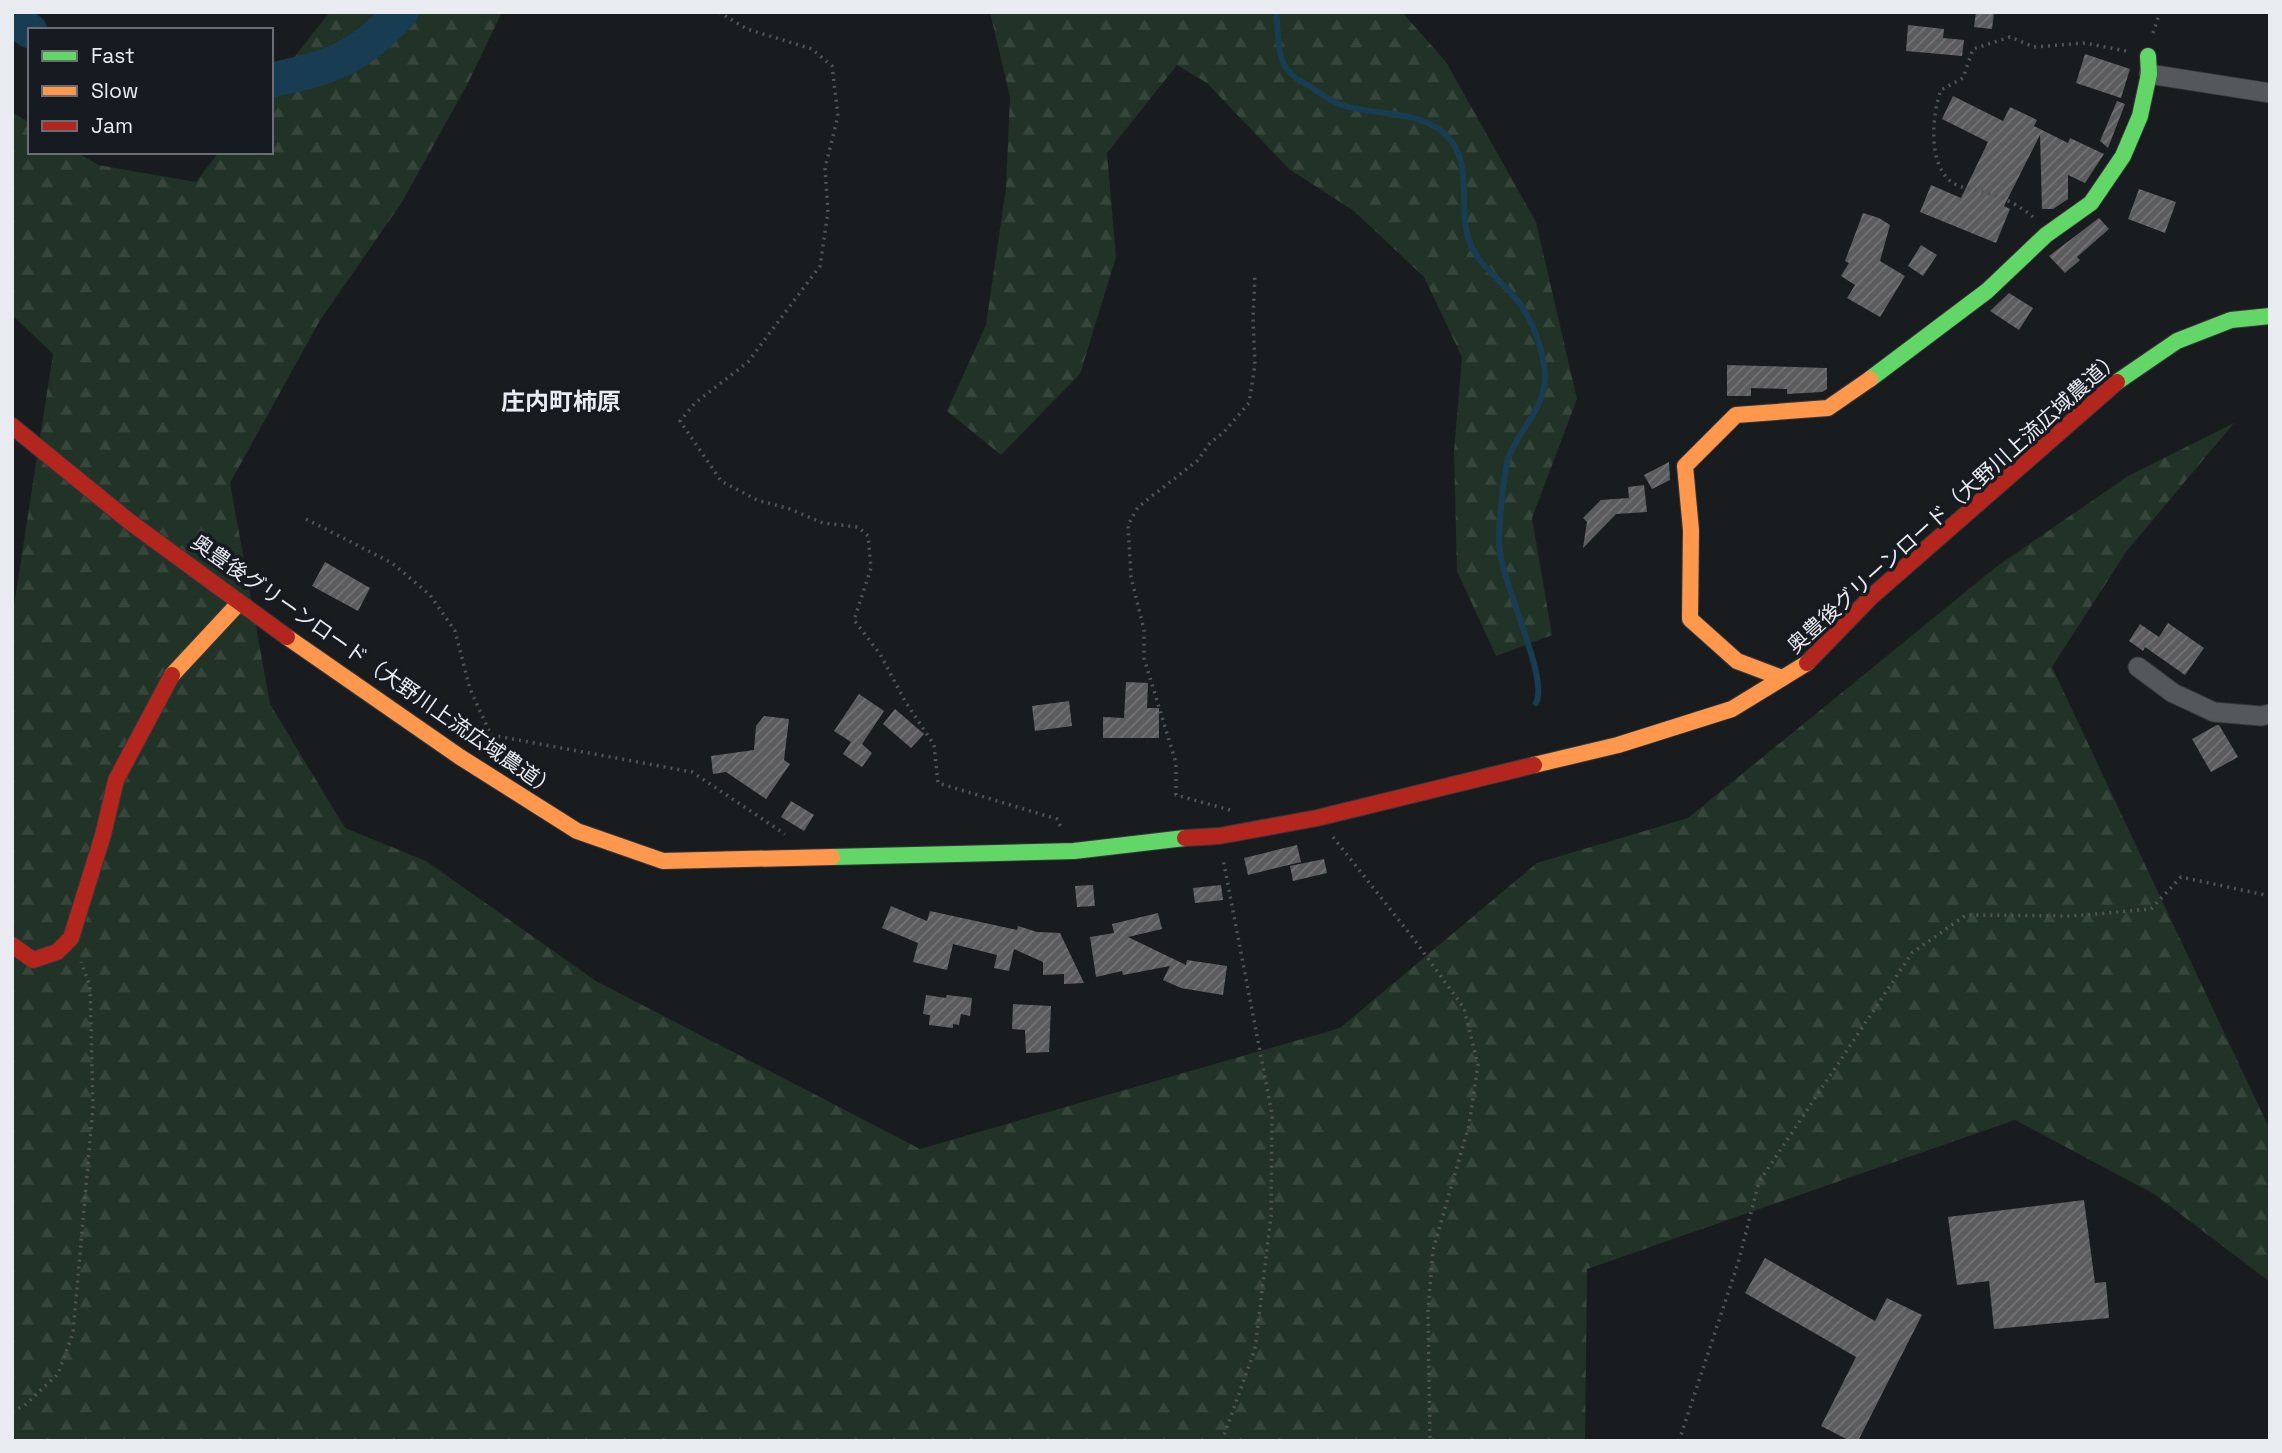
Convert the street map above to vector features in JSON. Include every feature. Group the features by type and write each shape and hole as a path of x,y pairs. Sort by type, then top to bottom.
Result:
{"street":[{"path":"1782,678 1737,661 1690,619 1691,530 1685,466 1736,415 1828,408 1876,375 1987,290 2051,231 2091,203 2123,156 2140,116 2149,65 2270,93"},
{"name":"奥豊後グリーンロード（大野川上流広域農道）","path":"12,426 130,522 239,603 460,757 577,831 663,861 1074,851 1168,839 1219,836 1317,818 1618,745 1732,709 1812,660 1871,597 2125,375 2154,355 2188,337 2231,320 2270,316"},
{"path":"12,944 33,960 57,953 71,937 103,835 116,780 171,676 239,603"},
{"path":"2138,667 2173,693 2214,712 2261,716 2270,714"}],"path":[{"path":"719,12 747,29 812,49 832,66 838,116 825,168 828,212 820,266 748,362 695,402 680,421 721,481 757,500 790,509 823,523 858,527 868,536 871,568 854,620 880,654 905,701 934,745 938,783 1057,819 1074,851"},
{"path":"2051,231 2021,208 1994,195 1955,184 1948,179 1936,156 1933,138 1935,105 1941,90 1963,78 1973,50 2010,37 2034,47 2085,43 2149,65"},
{"path":"1240,813 1176,795 1176,762 1144,658 1144,630 1131,577 1128,525 1138,507 1197,461 1210,443 1224,432 1249,402 1255,365 1255,274"},
{"path":"306,519 392,564 430,595 455,631 470,689 491,735 692,772 790,836"},
{"path":"1317,818 1413,938 1464,1008 1478,1065 1469,1125 1433,1250 1428,1311 1430,1441"},
{"path":"1219,836 1272,1114 1271,1216 1255,1349 1222,1441"},
{"path":"1679,1441 1738,1263 1759,1182 1912,953 1966,915 2073,916 2151,909 2181,877 2270,896"},
{"path":"12,1411 24,1406 58,1374 72,1333 93,1107 90,986 71,937"}],"green space":[{"path":"330,12 502,12 468,83 402,202 319,322 230,483 270,704 345,828 426,861 596,981 920,1149 1340,1028 1537,863 1688,818 1996,567 2128,476 2234,423 2126,552 2052,667 2270,1130 2270,1282 2154,1194 2015,1120 1587,1269 1585,1441 12,1441 12,618 53,354 12,315 12,112 28,122 28,154 80,154 98,165 196,182 217,154 273,154 273,83"},
{"path":"990,12 1402,12 1446,62 1536,222 1577,399 1532,518 1552,635 1496,656 1457,571 1454,452 1462,357 1424,277 1354,211 1289,169 1207,83 1177,65 1107,153 1116,257 1080,374 1001,455 947,411 986,325 1006,188 1010,97"}],"building":[{"path":"1976,12 1994,12 1992,29 1974,27"},
{"path":"1908,25 1944,29 1943,38 1964,40 1962,56 1906,51"},
{"path":"2085,54 2130,69 2121,98 2076,83"},
{"path":"1953,96 2003,121 2010,107 2037,120 2034,126 2068,143 2070,138 2104,154 2085,183 2068,175 2068,199 2053,209 2042,209 2040,135 2004,206 2010,209 1996,243 1920,212 1931,185 1961,198 1988,142 1942,119"},
{"path":"2117,101 2125,104 2108,148 2100,141"},
{"path":"2139,189 2176,202 2165,233 2128,219"},
{"path":"1863,213 1890,225 1880,261 1905,276 1880,317 1847,298 1855,285 1841,276 1849,263 1845,261"},
{"path":"2099,218 2109,229 2077,257 2080,260 2065,273 2049,256"},
{"path":"1921,245 1937,255 1923,276 1908,266"},
{"path":"2009,293 2033,308 2019,330 1990,311"},
{"path":"1727,365 1827,368 1827,389 1822,392 1787,394 1787,389 1751,388 1751,396 1727,396"},
{"path":"1669,462 1670,480 1652,489 1644,475"},
{"path":"1644,485 1647,512 1616,514 1583,548 1587,522 1583,518 1601,500 1629,498 1628,487"},
{"path":"325,562 370,588 358,611 312,586"},
{"path":"2168,623 2204,648 2185,675 2145,647 2143,651 2129,641 2140,624 2159,637"},
{"path":"1126,682 1148,683 1147,708 1159,708 1159,738 1103,738 1103,717 1124,718"},
{"path":"859,694 884,711 862,744 872,753 862,767 843,754 851,742 834,731"},
{"path":"1069,701 1072,726 1035,731 1032,706"},
{"path":"895,709 924,734 911,748 883,724"},
{"path":"764,716 789,719 784,760 790,764 766,799 726,772 713,774 711,756 754,750 756,726"},
{"path":"2217,725 2238,757 2211,772 2192,739"},
{"path":"791,801 814,815 804,831 781,817"},
{"path":"1297,845 1301,862 1248,875 1244,858"},
{"path":"1324,859 1327,873 1293,881 1290,866"},
{"path":"1093,885 1095,906 1077,907 1075,886"},
{"path":"1221,885 1223,900 1195,903 1193,888"},
{"path":"891,906 927,921 930,911 1017,930 1018,926 1037,932 1060,933 1084,983 1064,984 1064,974 1043,975 1043,962 1014,949 1009,971 994,968 997,955 953,944 947,970 913,962 918,943 882,928"},
{"path":"1158,913 1162,929 1128,937 1186,965 1187,960 1227,966 1223,995 1181,988 1163,980 1170,966 1123,975 1122,971 1096,977 1090,937 1114,933 1112,924"},
{"path":"926,995 972,998 970,1016 961,1014 959,1025 953,1024 953,1028 929,1025 930,1015 923,1014"},
{"path":"1013,1004 1051,1006 1049,1052 1026,1053 1025,1030 1012,1029"},
{"path":"2084,1200 2095,1283 2106,1282 2109,1318 1994,1329 1989,1281 1957,1285 1948,1217"},
{"path":"1765,1258 1875,1321 1887,1298 1922,1315 1858,1441 1850,1441 1821,1426 1856,1357 1745,1293"}],"waterway":[{"path":"273,80 311,71 342,59 371,41 401,12"},
{"path":"1276,12 1282,60 1299,81 1339,104 1429,123 1452,142 1462,165 1469,240 1480,260 1518,301 1537,336 1544,365 1543,392 1507,462 1499,540 1506,578 1536,672 1536,703"},
{"path":"12,19 28,30"}],"traffic: fast":[{"path":"1870,379 1987,291 2046,235 2091,203 2123,156 2140,116 2149,74 2148,56"},
{"path":"2117,382 2177,341 2231,320 2270,316"},
{"path":"832,857 1074,851 1185,838"}],"traffic: slow":[{"path":"1782,678 1737,661 1690,619 1691,530 1685,466 1736,415 1828,408 1870,379"},
{"path":"172,675 239,603"},
{"path":"287,637 460,757 577,831 663,861 832,857"},
{"path":"1534,765 1618,745 1732,709 1807,663"}],"traffic: jam":[{"path":"1807,663 1871,597 2117,382"},
{"path":"12,426 130,522 287,637"},
{"path":"12,945 33,960 57,952 71,938 103,835 116,780 172,675"},
{"path":"1185,838 1219,836 1317,818 1534,765"}],"district":[{"name":"庄内町柿原","path":"561,402"}]}
